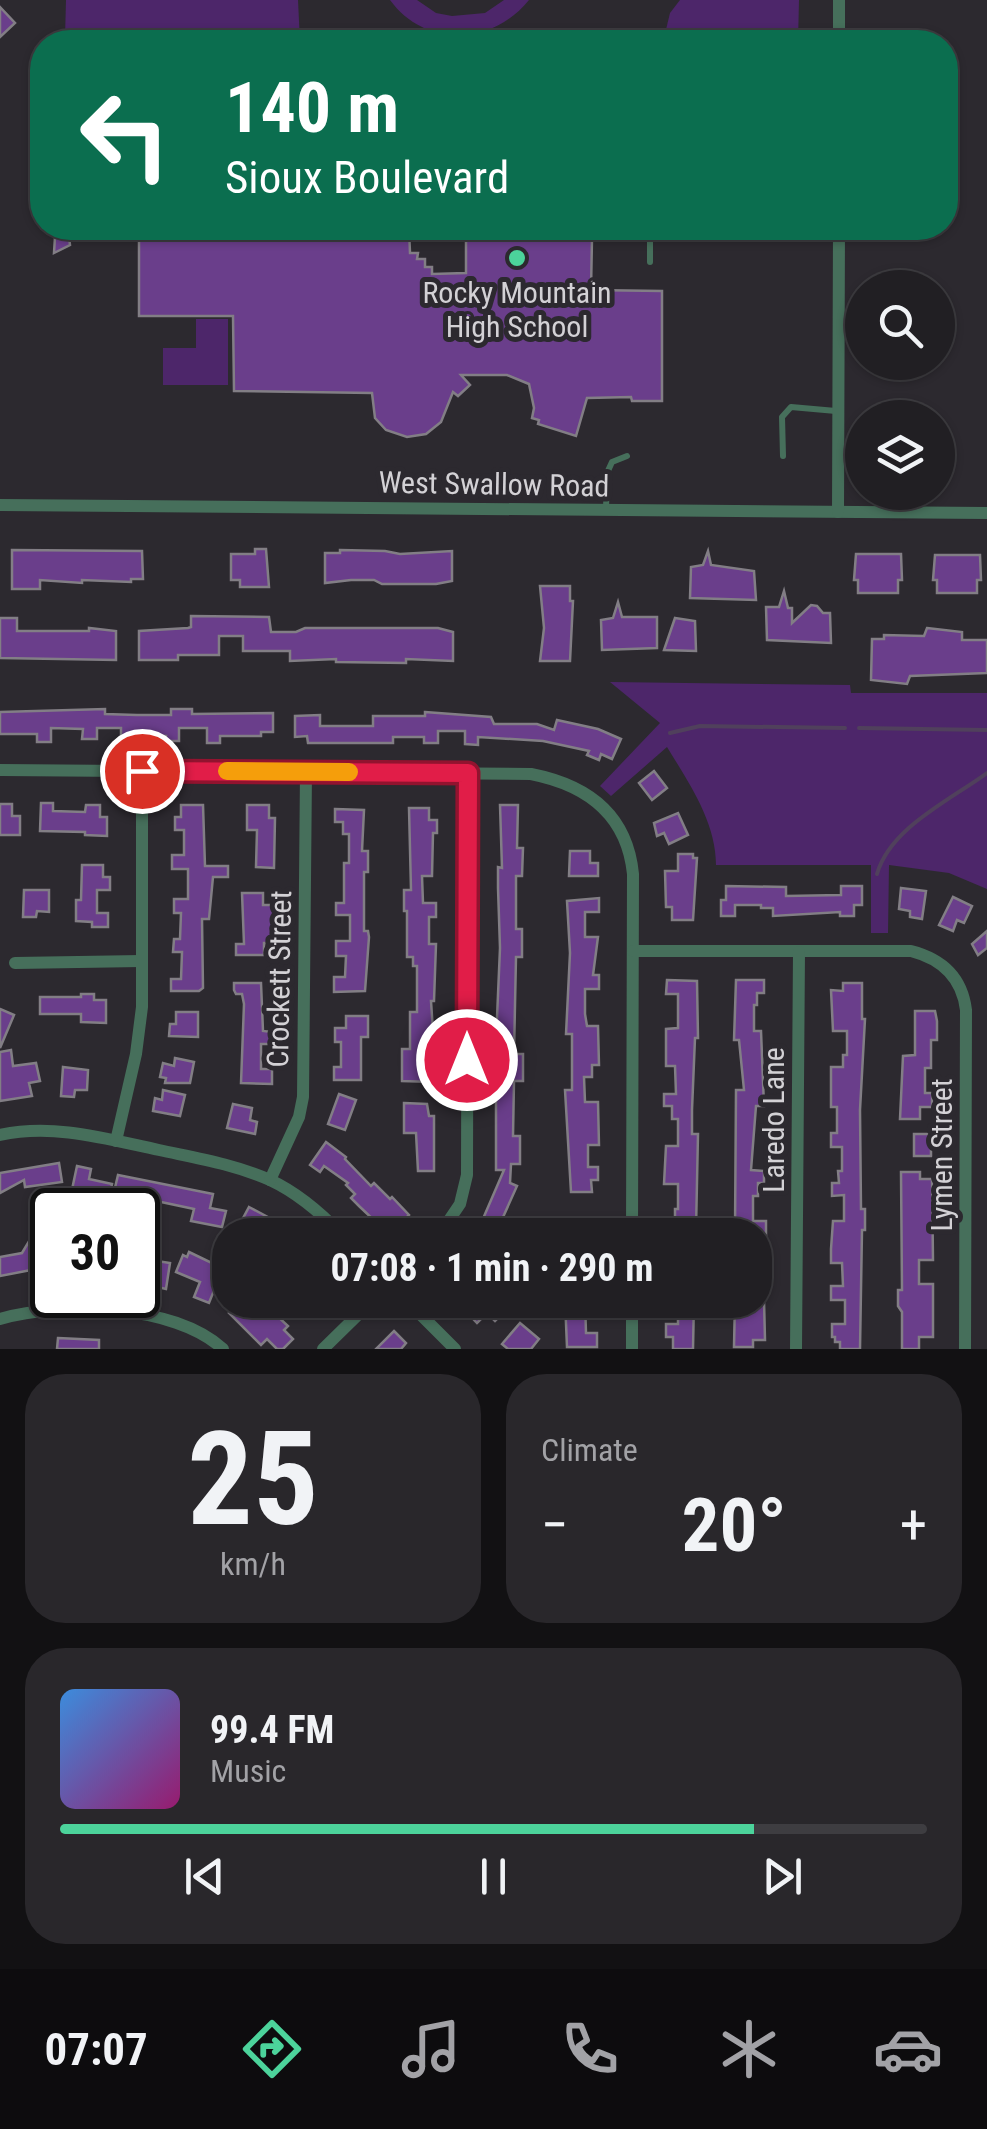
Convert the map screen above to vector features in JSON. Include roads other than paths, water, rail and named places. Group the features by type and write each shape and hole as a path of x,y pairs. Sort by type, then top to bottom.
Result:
{"street":[{"path":"839,0 839,30"},
{"path":"838,512 839,240"},
{"name":"West Swallow Road","path":"0,505 987,513"},
{"path":"0,770 531,774 557,779 602,804 620,828 632,860 632,1218"},
{"path":"116,1142 142,1008 142,771"},
{"name":"Crockett Street","path":"270,1180 299,1117 303,1097 306,772"},
{"path":"451,1218 460,1204 467,1176 468,773"},
{"path":"633,951 799,952"},
{"name":"Lymen Street","path":"799,952 911,951 927,955 946,967 961,988 966,1010 966,1349"},
{"name":"Laredo Lane","path":"796,1349 799,952"},
{"path":"15,963 140,962"},
{"path":"0,1135 65,1131 230,1165 300,1197 323,1218"},
{"path":"0,1319 54,1308 102,1308 185,1325 223,1349"},
{"path":"323,1349 355,1318"},
{"path":"424,1318 455,1349"},
{"path":"632,1318 632,1349"}],"lane":[{"path":"650,240 650,262"},
{"path":"783,456 782,417 791,407 838,412"},
{"path":"606,510 607,473 612,462 626,456"}],"waterway":[{"path":"670,733 700,726 845,728"},
{"path":"859,728 987,730"},
{"path":"877,874 894,843 908,829 987,773"}],"place":[{"name":"Rocky Mountain High School","path":"517,258"}]}
